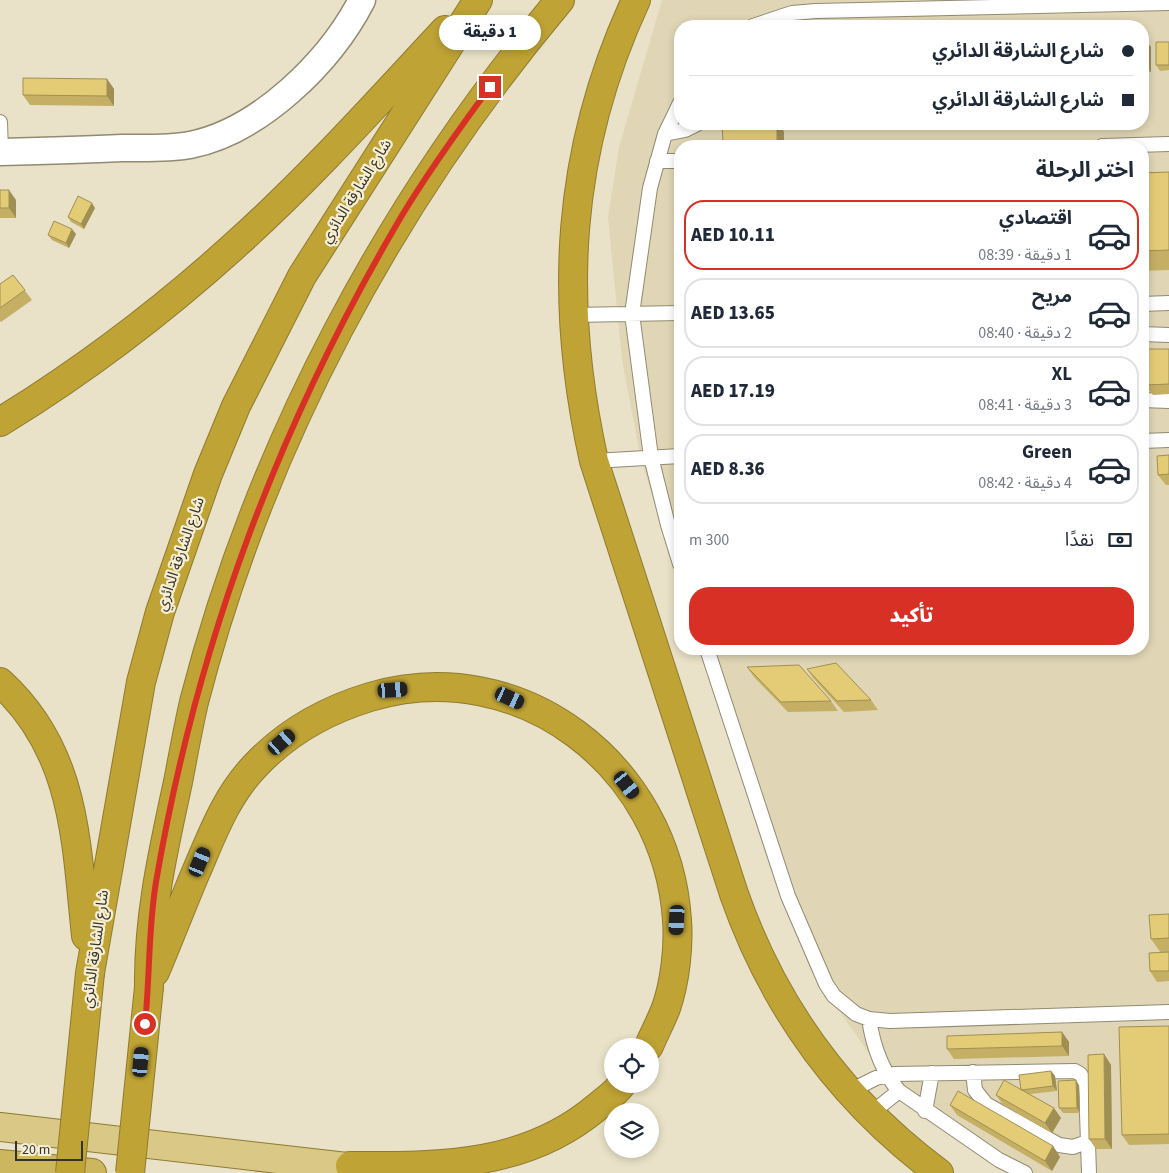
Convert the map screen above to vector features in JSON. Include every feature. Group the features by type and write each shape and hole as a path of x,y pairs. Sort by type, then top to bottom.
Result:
{"highway":[{"path":"0,422 78,372 127,335 235,246 337,145 473,0"},
{"name":"شارع الشارقة الدائري","path":"70,1173 90,973 142,682 160,612 208,474 240,398 302,276 478,0"},
{"path":"130,1173 148,987 148,945 156,883 194,703 216,626 261,500 319,370 402,216 444,150 490,87 560,0"},
{"path":"636,0 606,78 589,135 575,218 573,315 580,388 594,461 746,926 770,979 791,1016 848,1092 870,1115 909,1150 939,1173"},
{"path":"0,682 13,694 40,726 67,789 77,849 90,973"},
{"path":"148,987 222,811 254,766 296,730 345,704 393,690 451,686 510,698 560,722 606,759 637,797 658,836 668,868 677,920 675,962 667,1006 652,1038"},
{"path":"350,1166 436,1166 488,1160 545,1140 584,1118 612,1093"},
{"path":"0,1164 92,1173"}],"main road":[{"path":"0,1127 350,1166 395,1173"}],"street":[{"path":"179,146 197,132 257,96 282,77 315,44 345,0"},
{"path":"1,152 179,146 218,135 279,100 314,69 343,33 362,0"}],"lane":[{"path":"771,20 792,13 816,11 1169,3"},
{"path":"674,115 665,134 657,162 642,231 632,314 651,457 674,545"},
{"path":"0,122 1,152"},
{"path":"665,134 685,130"},
{"path":"1149,145 1169,144"},
{"path":"657,162 674,161"},
{"path":"1149,304 1169,304"},
{"path":"573,315 674,313"},
{"path":"1149,334 1169,335"},
{"path":"1149,400 1169,400"},
{"path":"1149,441 1169,440"},
{"path":"594,461 674,456"},
{"path":"709,655 788,896 820,972 834,996 856,1014 869,1019 890,1021 1169,1012"},
{"path":"869,1019 877,1053 887,1075 899,1091 925,1111 999,1160 1025,1173"},
{"path":"848,1092 887,1075 1070,1070 1080,1074 1086,1082 1089,1173"},
{"path":"973,1072 976,1090 986,1104 1059,1146 1073,1147 1087,1142"},
{"path":"925,1111 932,1073"},
{"path":"870,1115 899,1091"}],"shaded area":[{"path":"662,0 1169,0 1169,1173 1014,1173 980,1156 883,1074 810,969 766,856 703,655 1149,655 1149,140 674,140 674,564 641,460 622,360 608,217 619,147"}],"building":[{"path":"1156,42 1169,42 1169,65 1156,65"},
{"path":"23,78 107,79 107,96 23,95"},
{"path":"722,130 777,130 777,140 723,140"},
{"path":"1169,172 1169,250 1149,251 1149,173"},
{"path":"0,190 9,190 9,208 0,208"},
{"path":"78,196 92,203 81,224 68,217"},
{"path":"54,221 72,229 66,243 48,235"},
{"path":"13,275 25,290 0,308 0,284"},
{"path":"1149,349 1169,349 1169,384 1149,385"},
{"path":"1169,455 1169,474 1158,475 1157,456"},
{"path":"836,663 871,700 837,701 807,669"},
{"path":"799,665 831,701 781,702 747,667"},
{"path":"1169,914 1169,938 1151,939 1149,915"},
{"path":"1169,952 1169,971 1150,971 1149,953"},
{"path":"1169,1026 1169,1134 1122,1135 1119,1027"},
{"path":"1062,1032 1062,1046 947,1049 947,1036"},
{"path":"1104,1054 1105,1139 1089,1139 1088,1055"},
{"path":"1051,1071 1053,1086 1021,1090 1019,1075"},
{"path":"1004,1080 1054,1108 1045,1123 996,1095"},
{"path":"1076,1080 1077,1108 1059,1108 1058,1081"},
{"path":"958,1091 1053,1146 1045,1161 950,1105"}],"route":[{"path":"145,1024 148,987 148,945 156,883 194,703 236,567 288,435 351,307 402,216 444,150 490,87"}]}
